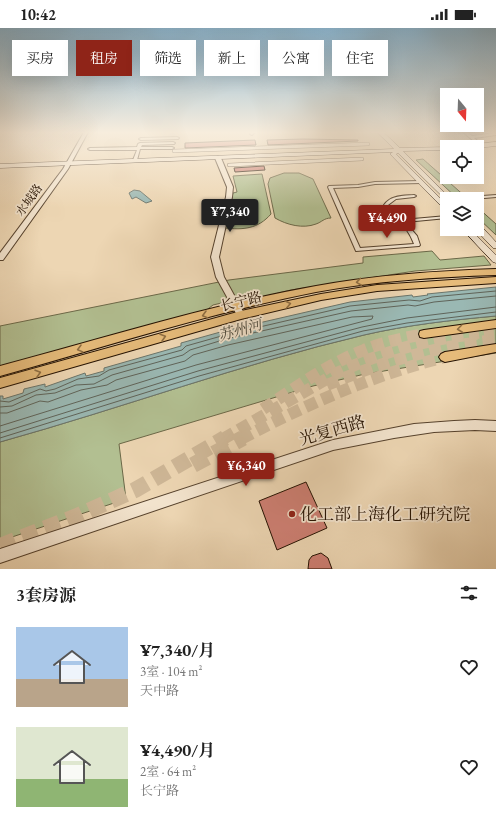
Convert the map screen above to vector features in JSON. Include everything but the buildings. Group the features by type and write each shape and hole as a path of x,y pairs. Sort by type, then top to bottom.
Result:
{"main road":[{"path":"0,166 235,157"},
{"path":"397,157 440,193"},
{"path":"405,157 440,200"},
{"path":"411,157 448,192"},
{"path":"426,182 440,195"},
{"path":"484,227 496,239"},
{"path":"484,234 496,246"},
{"path":"473,236 496,260"},
{"path":"481,236 496,252"},
{"name":"长宁路","path":"0,383 316,289 372,281 496,272"},
{"name":"长宁路","path":"0,372 239,311 377,288 496,280"},
{"path":"424,334 496,324"},
{"path":"445,357 496,348"}],"street":[{"name":"水城路","path":"0,258 72,157"},
{"path":"218,158 230,187 215,257 220,277 239,311"},
{"path":"229,165 362,159"},
{"path":"414,196 397,198 389,201 386,205 387,211 400,221 414,236 417,245 358,250 330,187 358,186 375,183 426,182"},
{"path":"484,197 496,196"},
{"path":"400,221 440,218"},
{"name":"光复西路","path":"0,556 333,445 384,433 426,427 476,424 496,426"}],"green space":[{"path":"423,159 440,174 440,182 416,160"},
{"path":"284,173 299,173 313,179 331,218 325,219 316,224 300,226 285,223 275,218 268,184 270,178"},
{"path":"262,174 271,214 255,226 238,229 225,228 233,193 237,192 233,176"},
{"path":"442,184 451,184 460,192 450,192"},
{"path":"484,213 496,224 496,235 484,224"},
{"path":"432,251 440,260 484,256 491,265 415,271 291,290 258,298 251,296 213,305 204,312 0,366 0,326 229,280 363,263 363,257"},
{"path":"496,316 496,353 365,374 313,386 119,444 126,499 0,541 0,442 272,359 364,335 397,328"}],"water":[{"path":"134,190 140,191 152,201 146,203 136,197 132,199 129,193"},
{"name":"苏州河","path":"496,287 496,316 397,328 364,335 272,359 0,442 0,396 3,396 3,399 23,393 24,389 45,384 45,387 85,373 86,376 104,371 104,368 181,346 181,343 224,331 350,302 412,295 413,297 428,295 427,294"}],"tunnel":[{"path":"469,335 496,332"},
{"path":"263,409 338,362 364,350 394,340 424,334 420,335"},
{"path":"223,439 337,373 388,353 423,343 477,334"},
{"path":"327,385 368,369 410,356 452,346 496,340"},
{"path":"243,438 316,402 392,372 445,357"},
{"path":"0,546 77,516 135,490 225,438"},
{"path":"193,465 243,438"}],"place":[{"name":"化工部上海化工研究院","path":"292,514"}]}
